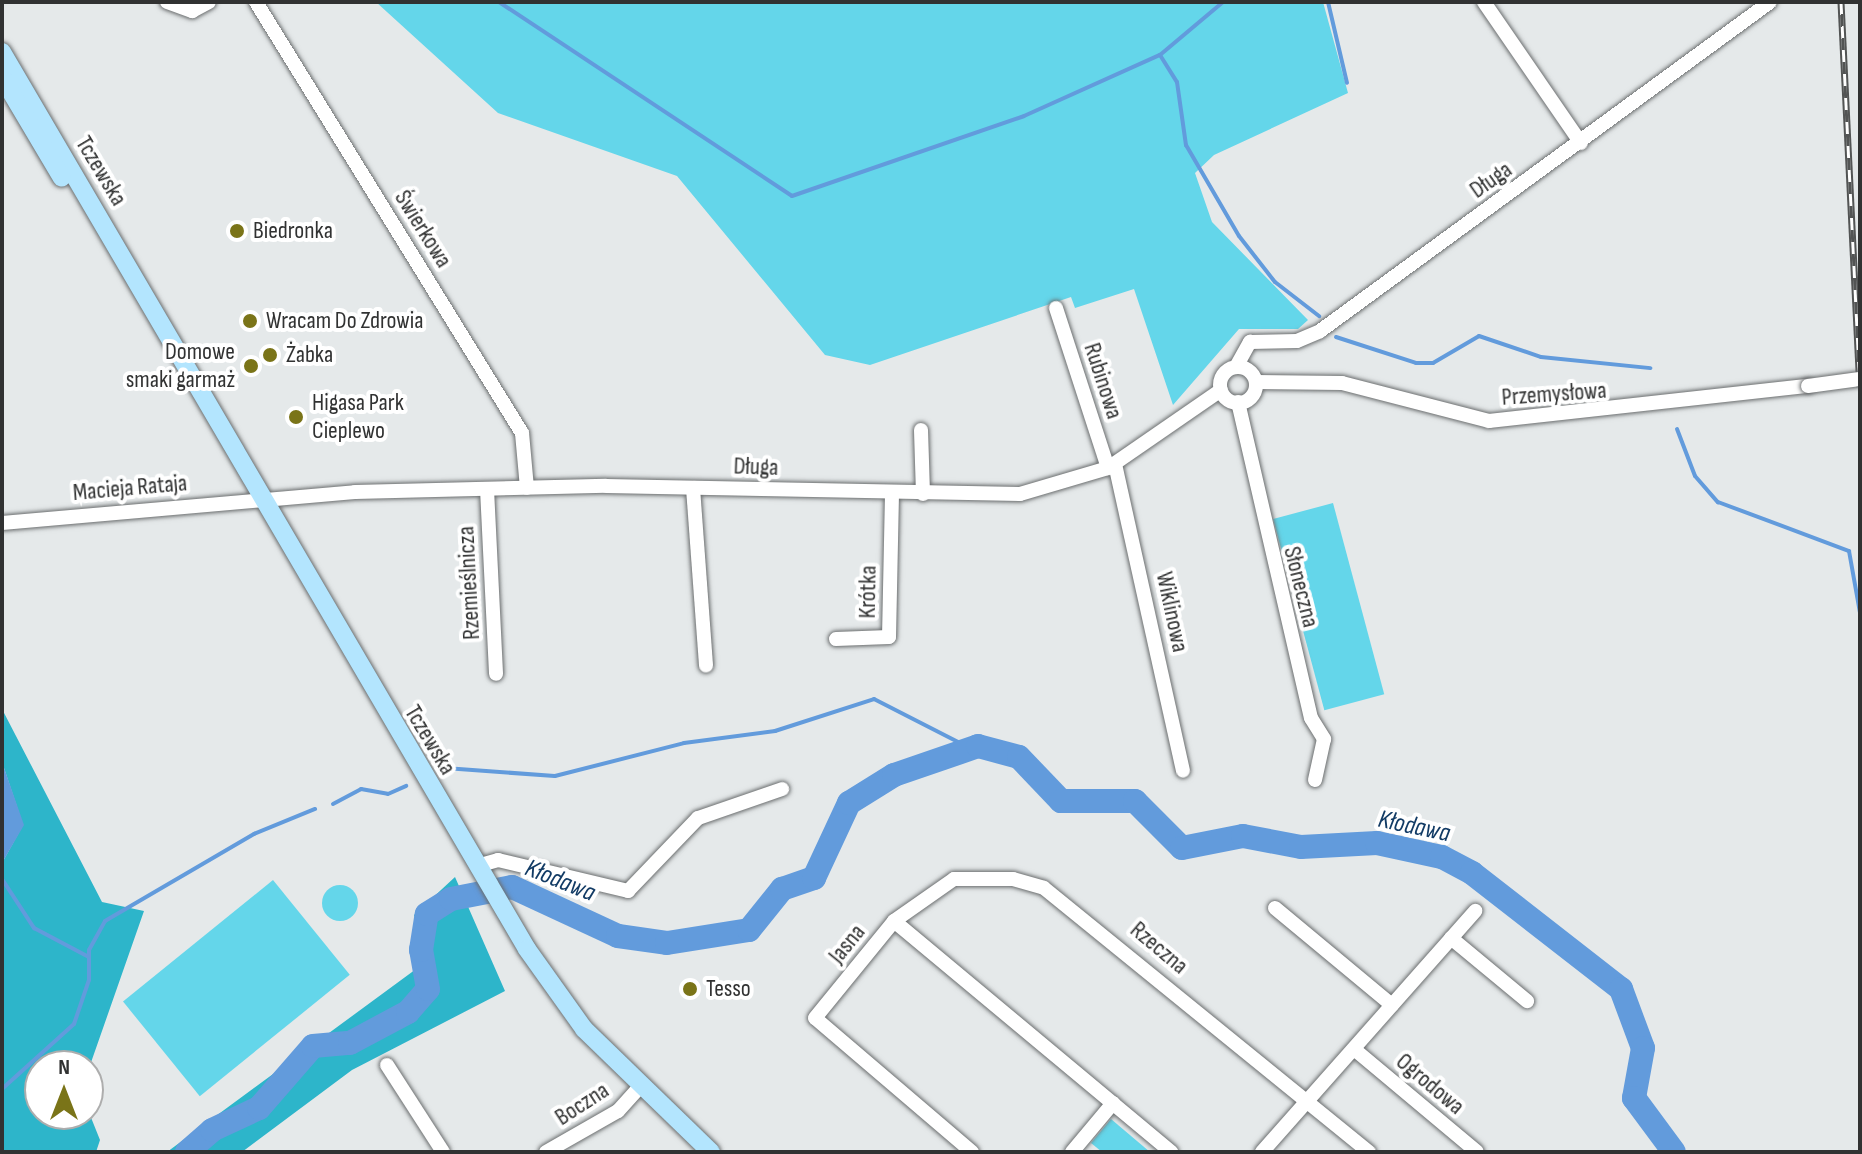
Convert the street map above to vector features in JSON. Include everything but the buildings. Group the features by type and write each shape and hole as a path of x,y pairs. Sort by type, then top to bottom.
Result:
{"main road":[{"name":"Tczewska","path":"2,52 153,317 499,904 565,1004 639,1088 711,1152"},
{"name":"Tczewska","path":"2,77 131,294 153,317"}],"street":[{"path":"167,2 192,11 209,2"},
{"name":"Świerkowa","path":"256,2 522,433 527,488"},
{"path":"1484,2 1581,143"},
{"name":"Długa","path":"261,498 527,488 1020,494 1112,466 1221,390 1225,372 1236,367 1250,342 1297,341 1320,331 1770,2"},
{"name":"Rubinowa","path":"1056,308 1112,466"},
{"path":"1221,390 1238,402 1251,396 1256,382 1236,367"},
{"name":"Przemysłowa","path":"1256,382 1342,383 1489,421 1860,379"},
{"name":"Słoneczna","path":"1238,402 1311,718 1324,739 1315,780"},
{"path":"921,430 923,494"},
{"name":"Wiklinowa","path":"1112,466 1183,771"},
{"path":"693,488 706,666"},
{"name":"Rzemieślnicza","path":"487,489 496,674"},
{"name":"Krótka","path":"836,639 889,637 892,493"},
{"name":"Macieja Rataja","path":"2,523 261,498"},
{"path":"480,872 498,860 628,891 698,818 782,789"},
{"name":"Rzeczna","path":"894,921 954,879 1013,879 1044,888 1369,1152"},
{"path":"1275,908 1392,1005"},
{"path":"1262,1152 1475,911"},
{"name":"Jasna","path":"972,1152 815,1018 894,921 1171,1152"},
{"path":"1451,938 1527,1001"},
{"name":"Ogrodowa","path":"1354,1049 1477,1152"},
{"path":"387,1065 443,1152"},
{"name":"Boczna","path":"546,1152 618,1111 639,1088"},
{"path":"1072,1152 1113,1103"}],"shaded area":[{"path":"376,2 1323,2 1348,93 1214,155 1195,173 1212,222 1308,320 1298,329 1239,329 1173,405 1134,289 1075,308 1071,297 870,365 825,355 677,176 498,113"},
{"path":"1333,503 1384,694 1324,710 1273,519"},
{"path":"2,709 102,902 144,911 95,1050 24,1050 24,1130 96,1130 100,1140 96,1152 2,1152 2,863 23,825 2,762"},
{"path":"2,762 24,825 2,863"},
{"path":"455,877 505,991 352,1070 242,1152 167,1152 427,961 414,915"},
{"path":"273,880 350,975 200,1096 123,1001"},
{"path":"340,885 353,890 358,903 353,916 340,921 327,916 322,903 327,890"},
{"path":"1111,1119 1150,1152 1102,1152 1091,1143"}],"waterway":[{"path":"499,2 792,196 1024,116 1160,55 1177,82 1186,145 1239,236 1275,282 1319,316"},
{"path":"1160,55 1223,2"},
{"path":"1328,2 1347,83"},
{"path":"1336,337 1416,363 1433,363 1479,336 1541,357 1650,368"},
{"path":"1677,429 1695,476 1718,502 1849,551 1860,613"},
{"name":"Kłodawa","path":"445,768 555,776 684,743 775,731 874,699 968,747"},
{"name":"Kłodawa","path":"187,1152 212,1130 259,1108 313,1046 350,1043 408,1012 428,989 421,950 427,914 451,899 512,887 618,936 667,943 749,930 782,889 814,878 849,803 894,775 978,746 1019,757 1061,801 1135,801 1182,848 1243,836 1301,847 1377,843 1442,857 1472,873 1621,989 1643,1048 1634,1098 1674,1152"},
{"name":"Kłodawa","path":"333,804 361,789 388,794 406,786"},
{"name":"Kłodawa","path":"2,1089 74,1024 89,980 89,950 105,921 254,834 315,809"},
{"path":"2,879 34,928 89,957"}],"railway":[{"path":"1841,2 1860,387"}],"place":[{"name":"Biedronka","path":"237,231"},
{"name":"Wracam Do Zdrowia","path":"250,321"},
{"name":"Żabka","path":"270,355"},
{"name":"Domowe smaki garmaż","path":"251,366"},
{"name":"Higasa Park Cieplewo","path":"296,417"},
{"name":"Tesso","path":"690,989"}]}
